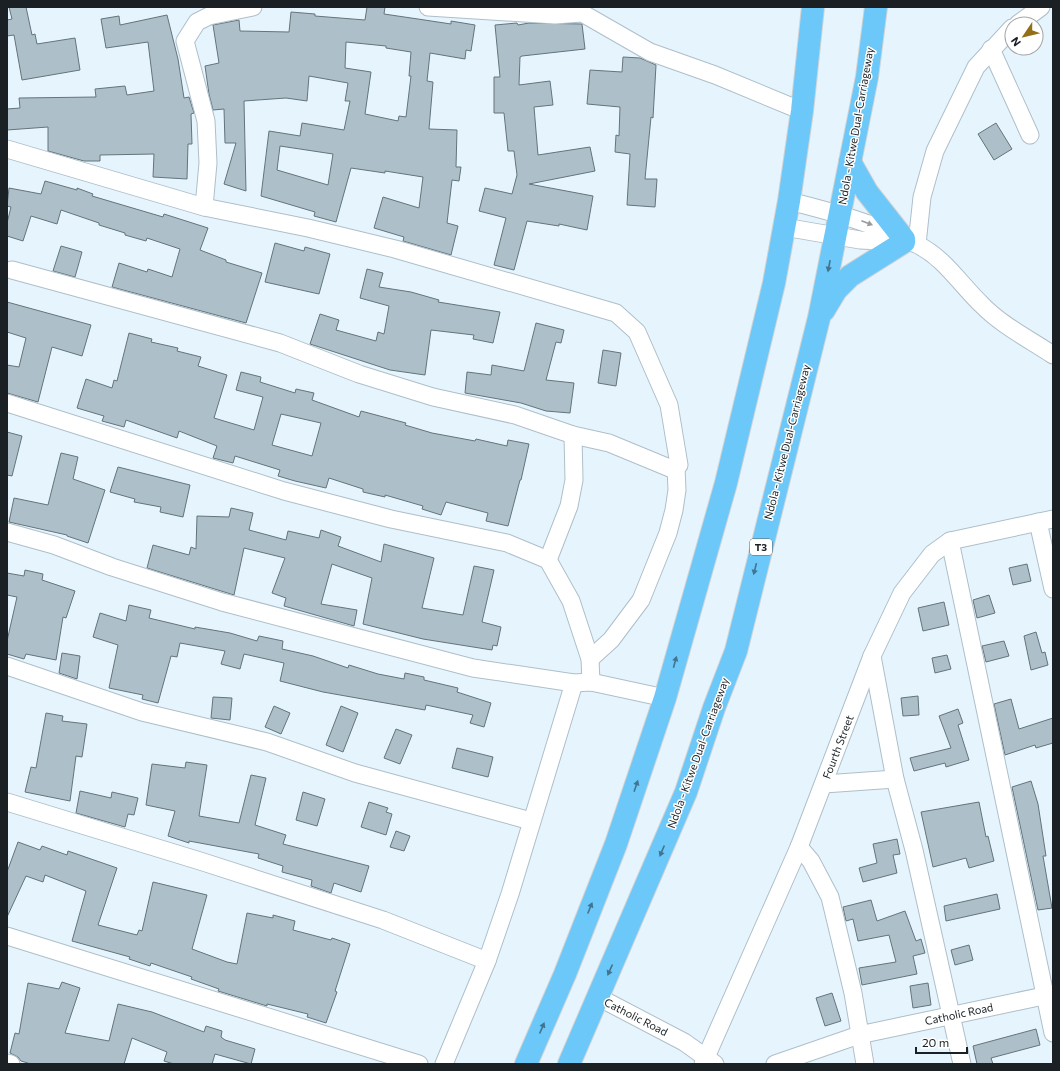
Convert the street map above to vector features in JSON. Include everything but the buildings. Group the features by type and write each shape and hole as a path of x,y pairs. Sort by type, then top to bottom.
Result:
{"highway":[{"path":"526,1064 565,974 616,844 665,698 726,483 774,283 789,201 802,111 813,7"},
{"name":"Ndola - Kitwe Dual-Carriageway","path":"569,1064 686,792 714,708 736,651 819,318 867,77 876,7"},
{"path":"819,318 836,290 850,276 909,242 867,192 850,162"}],"street":[{"path":"204,207 208,163 206,121 185,41 197,22 209,16 253,7"},
{"path":"428,7 555,15 582,13 650,52 715,75 802,111"},
{"path":"1029,16 1041,7"},
{"path":"909,242 934,151 976,67 1004,36"},
{"path":"991,50 1030,135"},
{"path":"7,149 204,207 308,228 395,248 616,312 637,332 669,405 679,465 676,468 677,490 668,533 640,600 611,640 590,659"},
{"path":"789,201 840,214 909,242 941,261 980,304 997,318 1053,355"},
{"path":"784,227 835,237 860,240 909,242"},
{"path":"12,270 280,342 360,374 432,397 515,415 573,435 609,444 672,469 676,468"},
{"path":"7,403 284,492 391,519 507,543 548,560 571,601 590,659 591,682"},
{"path":"548,560 569,506 572,493 574,480 573,435"},
{"path":"1046,520 1053,590"},
{"name":"Fourth Street","path":"708,1062 799,847 872,656 902,593 932,554 950,541 1046,520"},
{"path":"7,532 54,545 112,568 222,602 473,668 574,684 591,682 665,698"},
{"path":"950,541 1049,994 1053,1033"},
{"path":"872,656 895,779 914,850 962,1064"},
{"path":"7,666 142,712 267,742 355,774 531,821"},
{"path":"444,1064 486,961 510,894 574,684"},
{"path":"824,784 895,779"},
{"path":"7,802 200,861 383,920 433,942 486,961"},
{"path":"799,847 811,862 830,897 853,993 859,1035 866,1064"},
{"path":"7,936 419,1064"},
{"name":"Catholic Road","path":"775,1064 859,1035 1049,994"},
{"name":"Catholic Road","path":"598,997 684,1042 708,1062"},
{"path":"7,1063 11,1064"}]}
